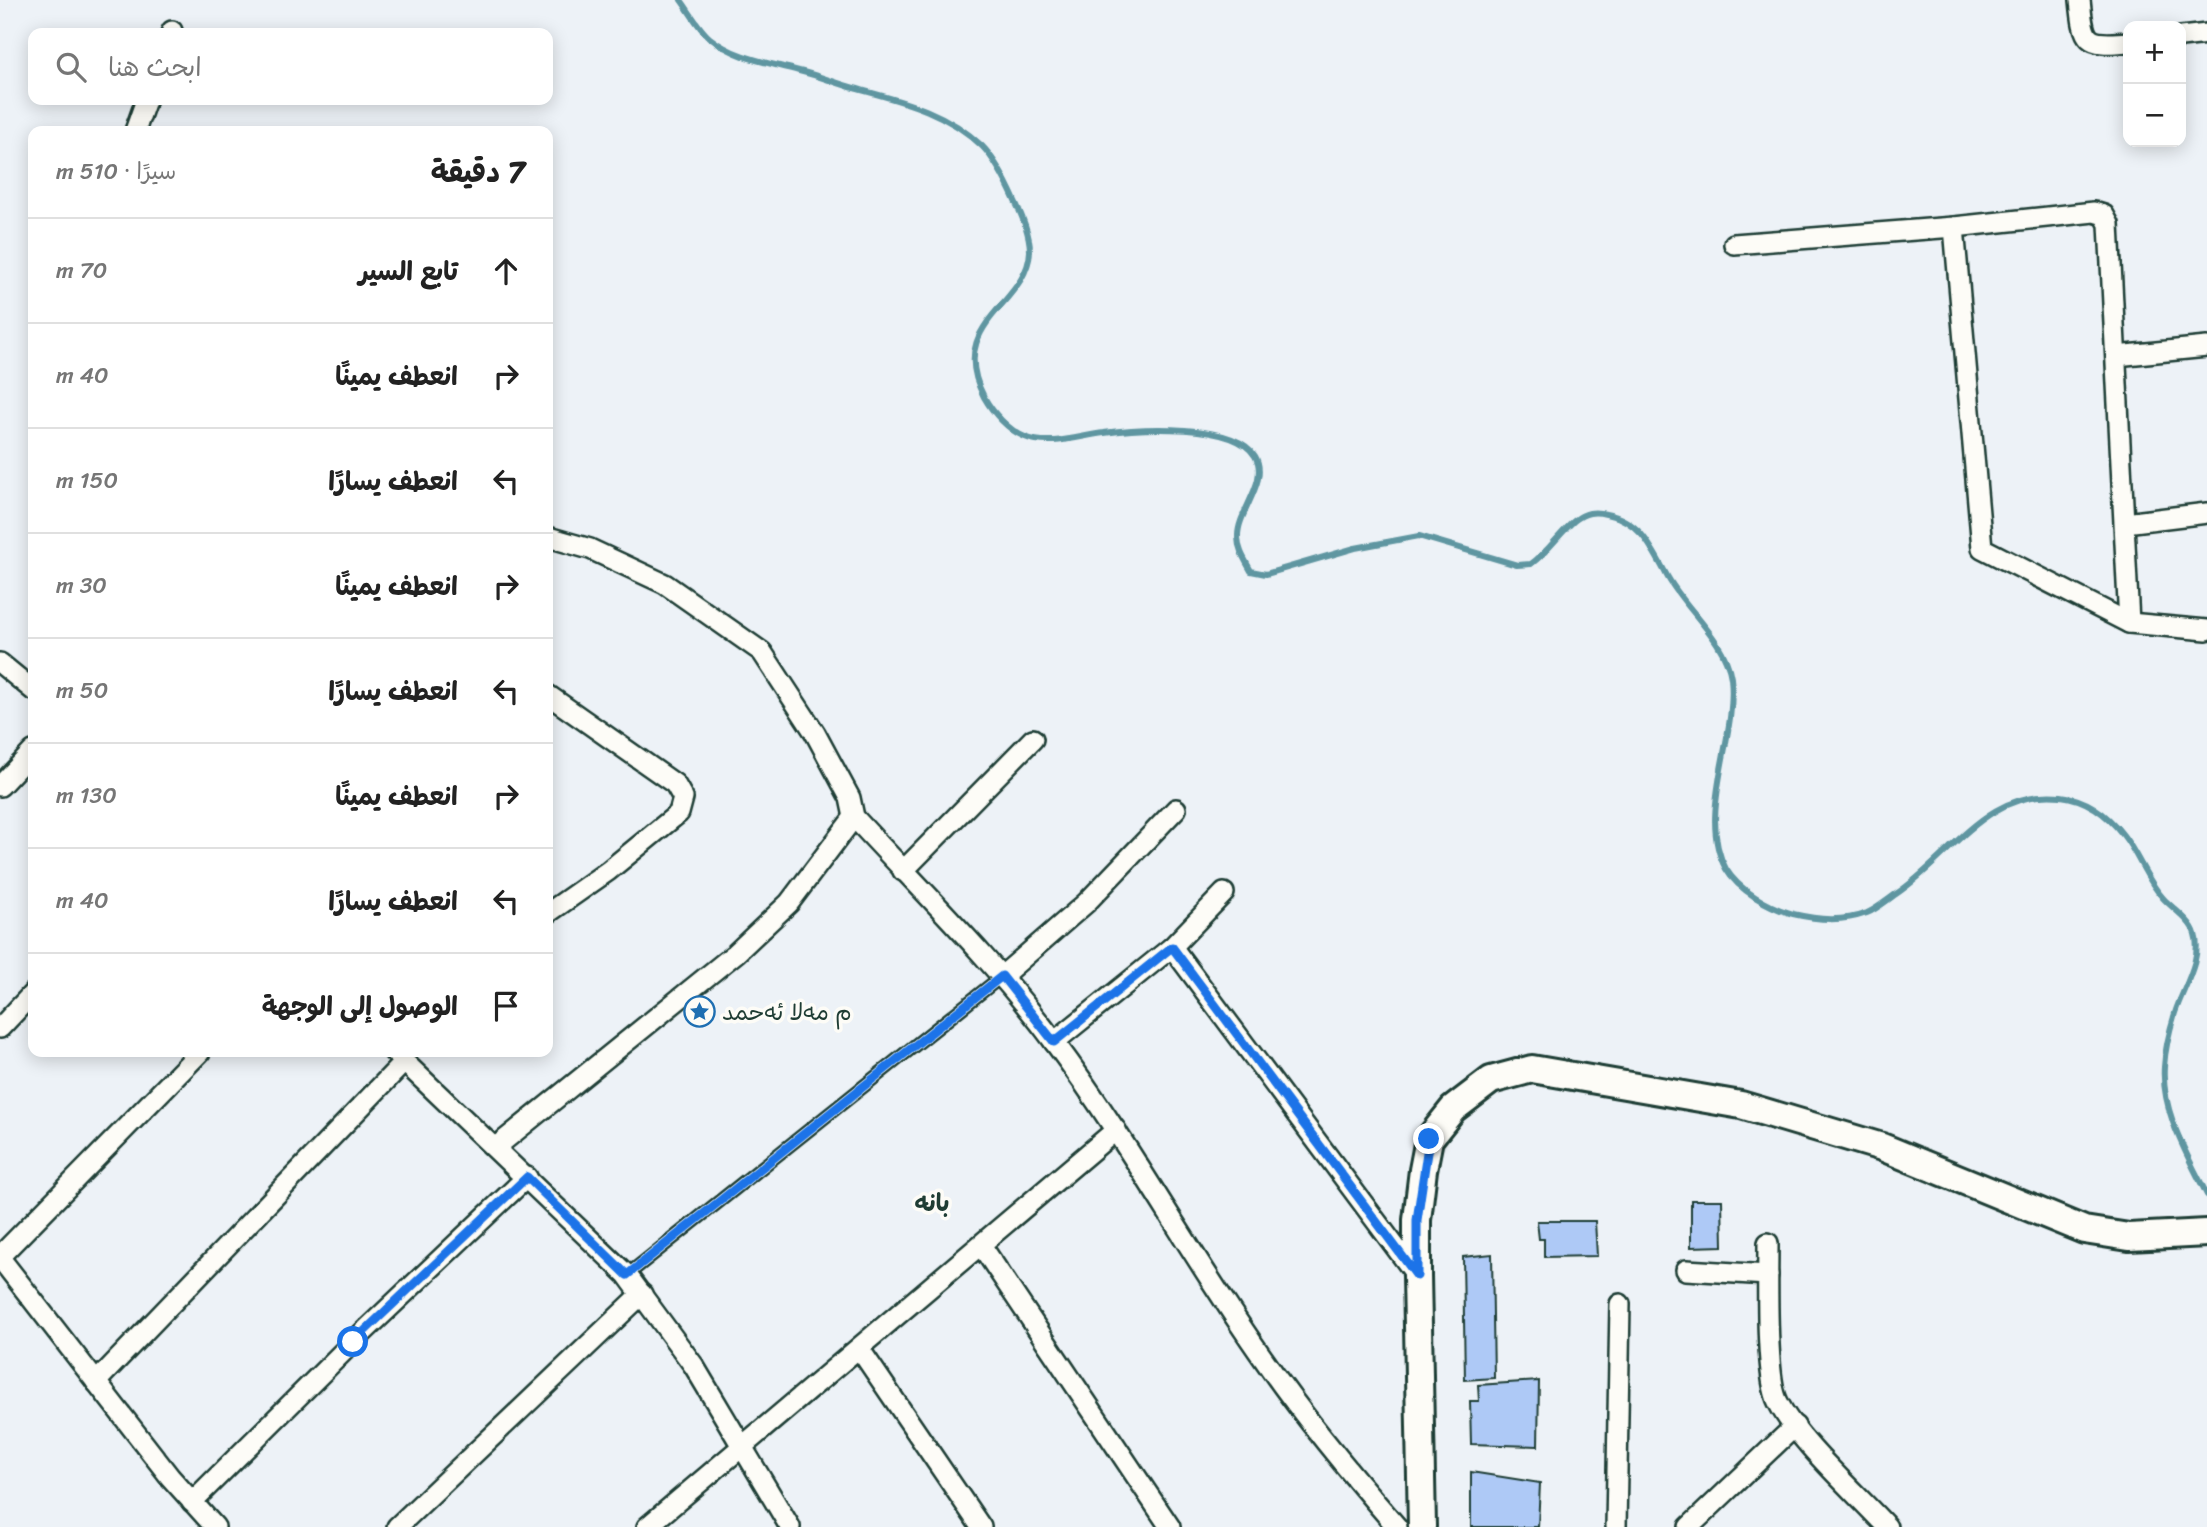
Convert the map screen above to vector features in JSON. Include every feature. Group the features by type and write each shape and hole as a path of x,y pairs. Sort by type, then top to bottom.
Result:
{"street":[{"path":"2080,0 2083,32 2089,40 2097,45 2123,42"},
{"path":"2186,36 2207,34"},
{"path":"137,126 144,105"},
{"path":"1734,244 1954,228 2094,212 2104,215 2109,225 2129,623"},
{"path":"1954,228 1982,548 2129,623 2207,630"},
{"path":"2116,356 2207,347"},
{"path":"2125,523 2207,513"},
{"path":"553,538 590,549 665,584 762,652 821,744 850,798 854,817 1002,976 1054,1042 1116,1130 1264,1360 1332,1452 1397,1527"},
{"path":"0,663 28,686"},
{"path":"553,699 675,784 683,798 679,813 608,871 553,909"},
{"path":"903,871 1033,740"},
{"path":"0,786 28,756"},
{"path":"1002,976 1086,903 1176,809"},
{"path":"496,1147 736,953 789,903 854,817"},
{"path":"1054,1042 1172,947 1224,893"},
{"path":"1172,947 1417,1276"},
{"path":"0,1028 28,998"},
{"path":"195,1057 0,1257 96,1382 215,1527"},
{"path":"96,1382 399,1057 457,1116 496,1147 627,1275 694,1366 788,1526"},
{"path":"1422,1527 1417,1220 1429,1139 1453,1109 1491,1080 1532,1069 1741,1105 1882,1147 2084,1230 2129,1237 2207,1233"},
{"path":"647,1527 1116,1130"},
{"path":"192,1502 353,1342 527,1177"},
{"path":"1768,1243 1771,1369 1777,1401 1795,1426 1887,1527"},
{"path":"981,1245 1170,1527"},
{"path":"1686,1270 1768,1275"},
{"path":"397,1527 642,1294"},
{"path":"1616,1527 1620,1304"},
{"path":"859,1348 981,1527"},
{"path":"1689,1527 1795,1426"}],"lane":[{"path":"627,1275 1002,976"}],"building":[{"path":"1691,1200 1722,1200 1723,1246 1691,1247"},
{"path":"1537,1221 1595,1221 1597,1256 1544,1257 1544,1239 1539,1239"},
{"path":"1492,1254 1494,1378 1465,1380 1463,1257"},
{"path":"1539,1381 1538,1446 1471,1444 1470,1401 1479,1401 1478,1385"},
{"path":"1471,1472 1540,1483 1538,1527 1471,1527"}],"waterway":[{"path":"681,0 706,34 731,51 922,109 954,124 982,146 1012,194 1025,225 1030,251 1026,270 981,333 974,351 975,372 984,397 1001,420 1013,430 1035,440 1054,441 1119,431 1161,429 1207,432 1228,437 1244,445 1255,456 1259,466 1259,476 1242,517 1238,537 1241,551 1251,571 1266,574 1355,548 1419,536 1517,565 1531,564 1574,521 1586,514 1617,517 1636,528 1649,544 1674,587 1713,637 1727,663 1732,701 1716,800 1718,848 1731,877 1765,903 1812,918 1839,919 1858,916 1896,894 1971,828 2011,803 2035,796 2061,796 2079,800 2103,814 2128,842 2157,891 2186,919 2195,934 2197,944 2194,964 2175,1013 2168,1040 2164,1084 2177,1133 2207,1195"}],"place":[{"name":"م مەلا ئەحمد","path":"699,1012"}],"district":[{"name":"بانە","path":"932,1203"}],"route":[{"path":"353,1342 527,1177 627,1275 1002,976 1054,1042 1172,947 1417,1276 1417,1220 1429,1139"}]}
